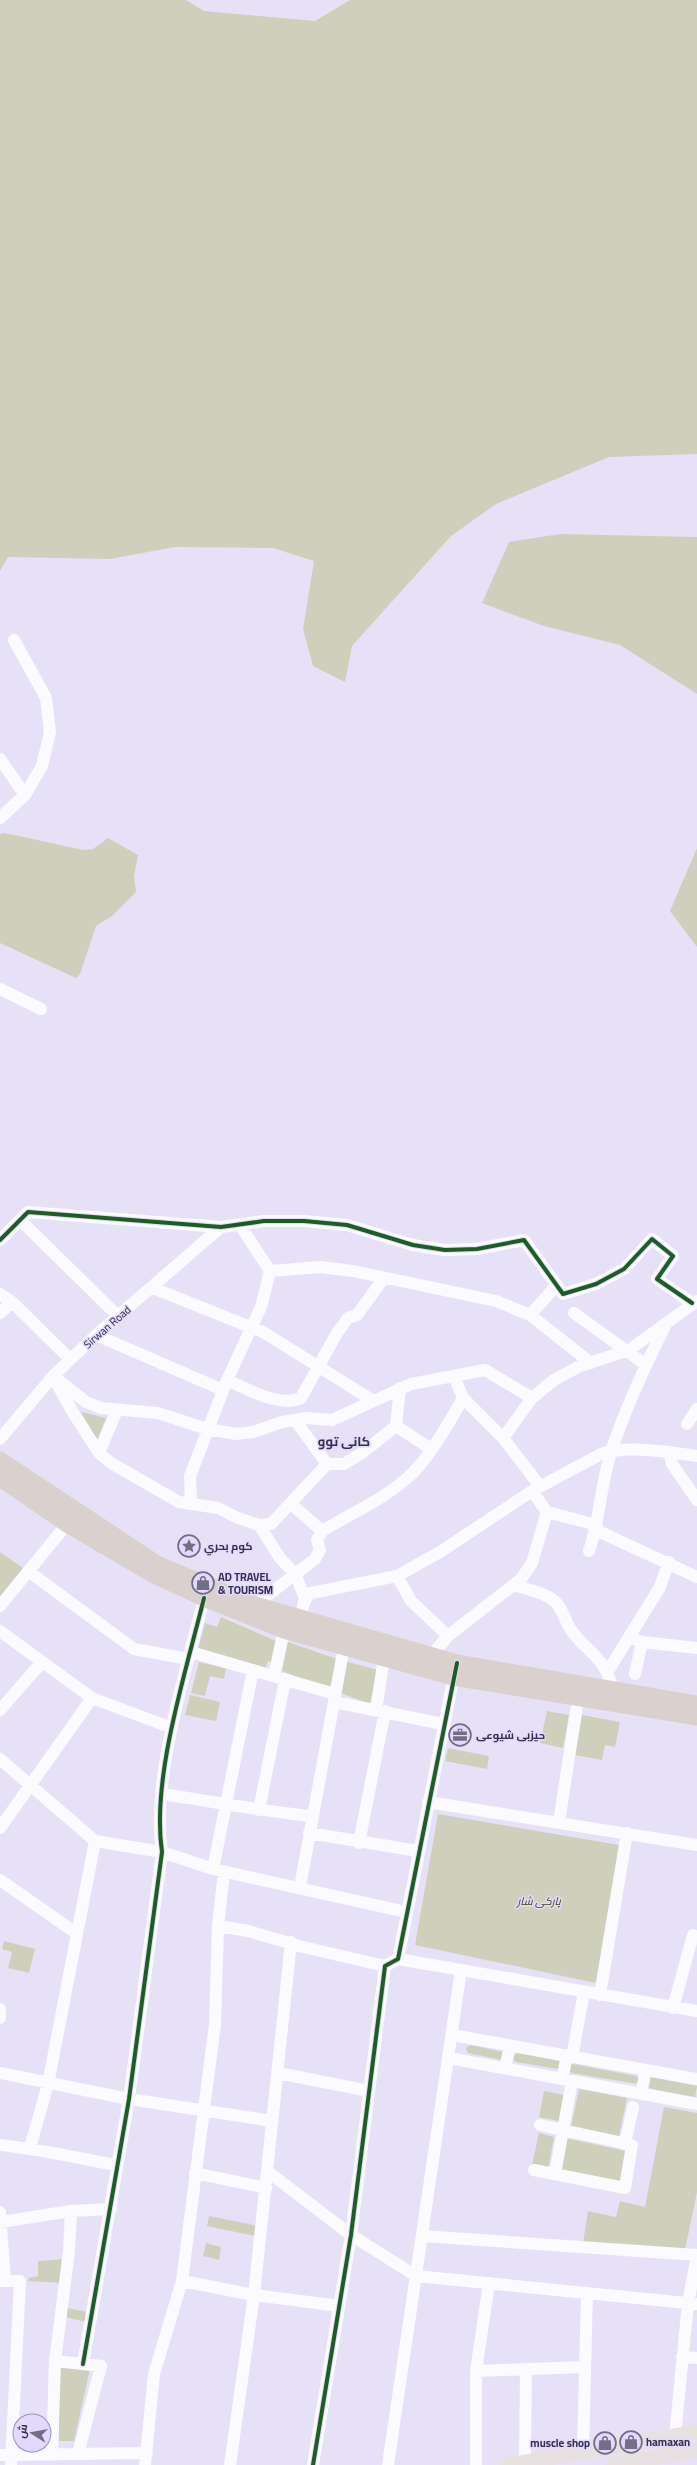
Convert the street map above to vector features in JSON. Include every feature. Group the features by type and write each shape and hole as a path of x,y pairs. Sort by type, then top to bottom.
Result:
{"highway":[{"path":"0,1460 157,1564 255,1605 302,1620 431,1656 455,1670 578,1699 697,1717"},
{"path":"0,1478 67,1524 152,1574 204,1598 284,1630 384,1658 455,1670 613,1690 697,1704"}],"main road":[{"path":"508,2465 697,2432"},
{"path":"613,2465 672,2460 697,2450"}],"street":[{"path":"0,818 25,795 42,766 50,732 46,698 14,640"},
{"path":"0,760 25,795"},
{"path":"0,989 41,1009"},
{"path":"0,1240 28,1212 221,1227 264,1221 304,1220 347,1225 413,1245 445,1250 477,1249 524,1240 555,1286 563,1294 596,1284 624,1269 652,1239 673,1256 657,1279 695,1302 629,1350 569,1371 532,1398 504,1438"},
{"path":"20,1220 118,1316"},
{"path":"191,1503 190,1476 225,1385 261,1307 270,1271 240,1224"},
{"name":"Sirwan Road","path":"1,1437 53,1376 70,1359 221,1227"},
{"path":"270,1271 320,1267 353,1271 476,1295 519,1309 530,1315 591,1363"},
{"path":"96,1335 225,1385 263,1396 293,1402 301,1398 337,1333 348,1318 357,1315 384,1278"},
{"path":"530,1315 555,1286"},
{"path":"153,1288 263,1332 372,1400"},
{"path":"0,1294 12,1302 70,1359"},
{"path":"0,1313 12,1302"},
{"path":"574,1313 629,1350 646,1365"},
{"path":"589,1551 596,1528 611,1450 646,1365 666,1323"},
{"path":"53,1376 86,1402 101,1408 158,1413 207,1429 236,1434 253,1432 282,1422 295,1420 332,1420 372,1400 411,1384 485,1370 532,1398"},
{"path":"53,1376 72,1412 99,1453 111,1463 180,1502 218,1508 238,1518 259,1525 271,1524 327,1464 344,1464 362,1454 396,1426 400,1388"},
{"path":"431,1656 448,1636 514,1585 532,1563 547,1512 536,1488 504,1438 463,1398 454,1376"},
{"path":"255,1605 315,1559 320,1550 318,1540 322,1531 386,1494 407,1479 431,1449 463,1398"},
{"path":"687,1424 697,1409"},
{"path":"99,1453 117,1410"},
{"path":"295,1420 327,1464"},
{"path":"396,1426 431,1449"},
{"path":"305,1598 311,1593 398,1576 440,1552 536,1488 611,1450 668,1452 697,1456"},
{"path":"668,1452 672,1464 696,1497"},
{"path":"291,1504 322,1531"},
{"path":"547,1512 596,1528 669,1562 697,1577"},
{"path":"0,1606 67,1524"},
{"path":"259,1525 280,1558 295,1574 305,1598 302,1620"},
{"path":"608,1671 660,1587 669,1562"},
{"path":"28,1571 134,1649 190,1656 254,1670 334,1698 380,1711 443,1724"},
{"path":"398,1576 411,1600 448,1636"},
{"path":"514,1585 551,1598 559,1606 571,1630 593,1651 608,1671 613,1690"},
{"path":"83,2364 111,2209 116,2164 129,2099 162,1852 159,1834 160,1794 172,1728 204,1598"},
{"path":"259,1810 280,1678 284,1630"},
{"path":"0,1631 92,1698 172,1728"},
{"path":"629,1637 642,1642 697,1648"},
{"path":"635,1674 642,1642"},
{"path":"300,1887 344,1647"},
{"path":"359,1843 380,1711 384,1658"},
{"path":"0,1710 42,1662"},
{"path":"111,2209 0,2217 3,2281 20,2281 8,2458 57,2458 78,2454 104,2459 146,2459 154,2374 182,2281 202,2110 215,2024 218,1871 226,1802 254,1670"},
{"path":"398,1959 443,1724 455,1670"},
{"path":"0,1828 92,1698"},
{"path":"559,1822 578,1699"},
{"path":"0,1759 95,1841 162,1852 218,1871 300,1887 406,1912"},
{"path":"160,1794 226,1802 259,1810 312,1816"},
{"path":"428,1802 697,1844"},
{"path":"309,1833 359,1843 418,1851"},
{"path":"600,1995 626,1833"},
{"path":"30,2148 48,2084 95,1841"},
{"path":"0,1880 76,1933"},
{"path":"218,1926 248,1931 292,1942 303,1947 385,1966 398,1959 697,2012"},
{"path":"673,2008 693,1935"},
{"path":"230,2465 254,2295 292,1942"},
{"path":"313,2465 351,2235 385,1966"},
{"path":"388,2465 461,1970"},
{"path":"554,2174 563,2130 570,2056 584,1992"},
{"path":"0,2009 0,2018"},
{"path":"452,2035 697,2079"},
{"path":"505,2068 510,2046"},
{"path":"449,2058 697,2104"},
{"path":"641,2094 646,2070"},
{"path":"278,2073 369,2091"},
{"path":"0,2074 129,2099 272,2121"},
{"path":"625,2144 633,2107"},
{"path":"534,2170 625,2188 632,2145 540,2125"},
{"path":"0,2145 30,2148 53,2154 116,2164"},
{"path":"268,2171 351,2235 416,2276 693,2304"},
{"path":"195,2173 266,2188"},
{"path":"57,2458 55,2361 72,2212"},
{"path":"422,2236 697,2256 693,2304 682,2357 675,2436"},
{"path":"182,2281 254,2295 339,2306"},
{"path":"476,2465 476,2371 489,2283"},
{"path":"583,2452 587,2293"},
{"path":"682,2357 697,2358"},
{"path":"55,2361 101,2366 78,2454"},
{"path":"476,2371 585,2367"},
{"path":"525,2462 526,2369"}],"green space":[{"path":"0,0 186,0 204,11 315,21 350,0 697,0 697,454 609,457 496,504 451,536 352,646 345,682 313,666 303,629 314,561 273,548 175,547 110,559 8,557 0,571"},
{"path":"560,534 697,537 697,694 620,645 544,626 482,603 509,542"},
{"path":"5,833 83,850 93,849 108,838 138,855 134,876 136,892 112,916 96,926 80,974 76,978 0,943 0,834"},
{"path":"697,848 697,947 670,911"},
{"path":"81,1412 106,1418 97,1440"},
{"path":"0,1552 23,1568 0,1597"},
{"path":"221,1617 278,1642 273,1663 268,1661 265,1669 198,1650 205,1623 217,1627"},
{"path":"288,1642 337,1659 378,1670 370,1704 282,1671"},
{"path":"199,1662 226,1668 224,1679 210,1676 205,1696 191,1693"},
{"path":"190,1695 220,1702 216,1721 185,1715"},
{"path":"547,1711 569,1715 563,1748 540,1743"},
{"path":"582,1715 620,1722 615,1747 605,1745 602,1760 575,1755"},
{"path":"448,1748 489,1756 487,1769 445,1761"},
{"name":"پاركى شار","path":"438,1814 619,1845 596,1983 415,1945"},
{"path":"4,1941 35,1949 29,1973 8,1968 12,1952 2,1949"},
{"path":"470,2045 504,2052 502,2060 468,2053 466,2048"},
{"path":"518,2053 558,2061 560,2062 559,2069 516,2062 513,2059 514,2055"},
{"path":"573,2064 636,2076 639,2078 638,2084 572,2073 569,2071 570,2065"},
{"path":"650,2077 697,2086 695,2097 648,2088"},
{"path":"579,2089 627,2098 619,2136 571,2127"},
{"path":"544,2091 564,2095 559,2121 539,2117"},
{"path":"664,2107 697,2113 697,2192 685,2250 583,2243 588,2211 616,2217 620,2201 645,2207"},
{"path":"539,2133 554,2137 548,2169 532,2165"},
{"path":"565,2138 626,2151 619,2183 558,2170"},
{"path":"209,2216 258,2226 255,2236 207,2226"},
{"path":"206,2243 221,2247 219,2260 203,2256"},
{"path":"66,2259 62,2283 28,2281 29,2278 38,2276 38,2261"},
{"path":"67,2308 88,2312 86,2322 65,2317"},
{"path":"59,2365 90,2369 74,2441 59,2441"}],"cycle path":[{"path":"0,1240 28,1212 221,1227 264,1221 304,1221 347,1225 413,1245 445,1250 477,1249 524,1240 563,1294 596,1284 624,1269 652,1239 673,1256 657,1279 692,1303"},
{"path":"83,2364 129,2099 162,1852 160,1823 161,1792 166,1759 180,1691 204,1598"},
{"path":"313,2465 351,2235 385,1966 398,1959 457,1663"}],"place":[{"name":"کوم بحري","path":"189,1546"},
{"name":"AD TRAVEL & TOURISM","path":"203,1583"},
{"name":"حیزبی شیوعی","path":"460,1735"},
{"name":"hamaxan","path":"631,2442"},
{"name":"muscle shop","path":"605,2443"}],"district":[{"name":"کانی توو","path":"344,1441"}]}
